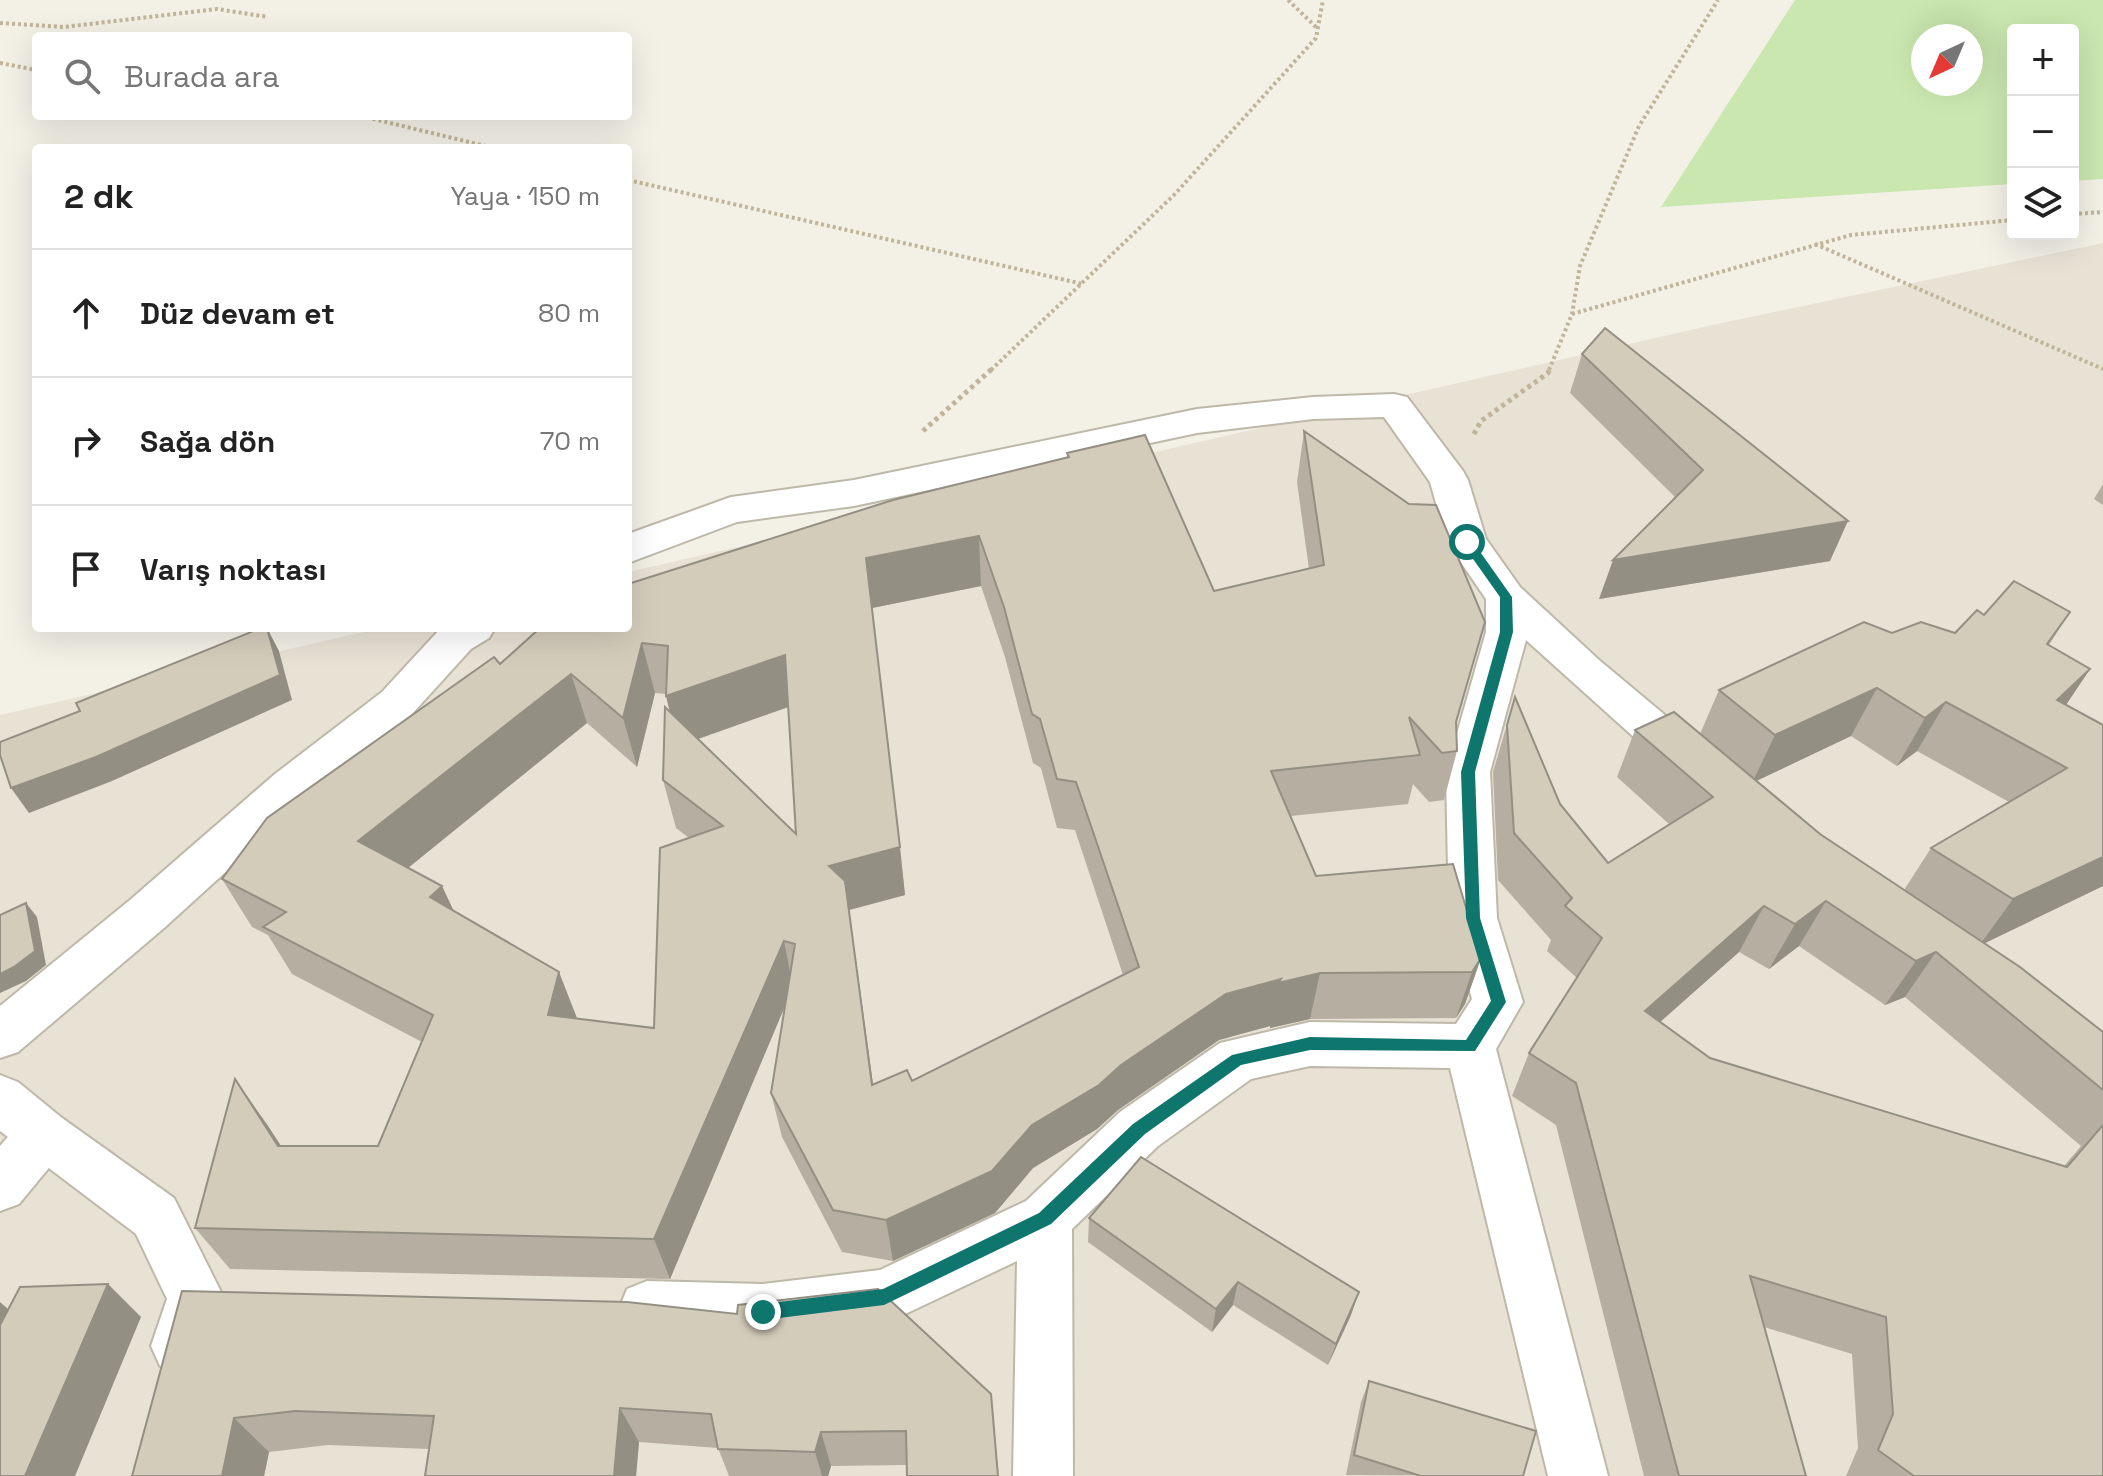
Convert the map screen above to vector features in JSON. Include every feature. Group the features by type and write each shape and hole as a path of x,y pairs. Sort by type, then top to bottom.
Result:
{"street":[{"path":"632,547 731,510 854,493 1197,421 1313,408 1394,405 1449,480 1467,542 1506,597 1584,671 1722,788"},
{"path":"1506,597 1507,632 1468,772 1473,918 1498,1002 1470,1046 1578,1476"},
{"path":"0,1036 147,914 291,786 397,703 456,638 467,632"},
{"path":"606,1308 763,1312 884,1297 1045,1219 1139,1129 1238,1059 1310,1044 1470,1046"},
{"path":"0,1098 43,1135 155,1216 219,1299 166,1387"},
{"path":"0,1186 43,1135"},
{"path":"1043,1476 1045,1219"}],"path":[{"path":"1288,0 1318,29"},
{"path":"921,433 1084,284 1174,195 1316,38 1323,0"},
{"path":"1449,480 1481,421 1548,373 1572,314 1580,266 1639,126 1718,0"},
{"path":"0,23 64,27 217,9 268,17"},
{"path":"0,63 32,69"},
{"path":"378,120 477,144"},
{"path":"632,181 1084,284"},
{"path":"2079,214 2103,212"},
{"path":"1572,314 1851,235 2007,221"},
{"path":"1814,243 2103,369"}],"shaded area":[{"path":"2103,243 2103,1476 0,1476 0,715 363,632 632,632 632,571 1717,324"}],"green space":[{"path":"1795,0 2103,0 2103,179 2079,181 2079,24 2007,24 2007,184 1661,207"}],"building":[{"path":"1605,328 1848,521 1613,560 1703,470 1582,354"},
{"path":"1304,431 1409,504 1436,505 1485,622 1456,722 1457,751 1442,753 1409,717 1420,755 1271,771 1316,876 1453,864 1481,958 1472,972 1320,973 1278,983 1281,979 1226,994 1121,1065 1099,1085 1032,1125 992,1171 886,1220 833,1210 771,1093 795,944 784,941 654,1239 195,1228 235,1079 278,1146 378,1146 433,1015 263,927 286,912 222,879 267,818 494,657 500,664 536,632 632,632 632,583 893,500 1145,435 1214,591 1324,565","holes":["979,536 1004,607 1032,714 1040,719 1057,779 1076,782 1139,967 912,1081 907,1070 872,1085 845,881 829,866 900,847 866,558","642,643 668,646 666,696 785,655 796,834 665,707 663,780 723,826 660,848 654,1028 548,1015 559,972 430,897 442,886 358,841 571,674 623,718"]},
{"path":"2014,581 2070,612 2047,644 2090,669 2057,700 2103,725 2103,857 2013,899 1931,848 2067,768 1946,702 1925,718 1877,688 1775,735 1719,690 1864,622 1892,633 1921,622 1955,633 1977,610 1984,615"},
{"path":"251,632 268,632 280,675 96,757 11,788 0,755 0,742 80,711 76,703"},
{"path":"1515,697 1560,804 1608,863 1713,797 1635,730 1674,712 1820,834 2020,967 2103,1032 2103,1090 1936,952 1916,961 1826,901 1795,924 1764,906 1645,1011 1710,1058 2067,1167 2103,1125 2103,1476 1914,1476 1878,1450 1893,1414 1886,1317 1750,1276 1806,1476 1679,1476 1576,1083 1529,1053 1602,938 1565,906 1572,898 1514,833 1507,725"},
{"path":"26,903 35,951 0,974 0,915"},
{"path":"1141,1157 1359,1292 1336,1344 1238,1282 1216,1309 1089,1218"},
{"path":"108,1284 25,1476 0,1476 0,1325 20,1287"},
{"path":"878,1289 991,1394 998,1476 907,1476 906,1431 821,1432 815,1452 718,1449 711,1414 620,1408 614,1476 425,1476 434,1416 295,1411 234,1418 222,1476 132,1476 182,1291 627,1302 737,1314 738,1305"},
{"path":"1369,1381 1536,1431 1523,1476 1421,1476 1354,1455"}],"route":[{"path":"763,1312 884,1297 1045,1219 1139,1129 1238,1059 1310,1044 1470,1046 1498,1002 1473,918 1468,772 1507,632 1506,597 1467,542"}]}
